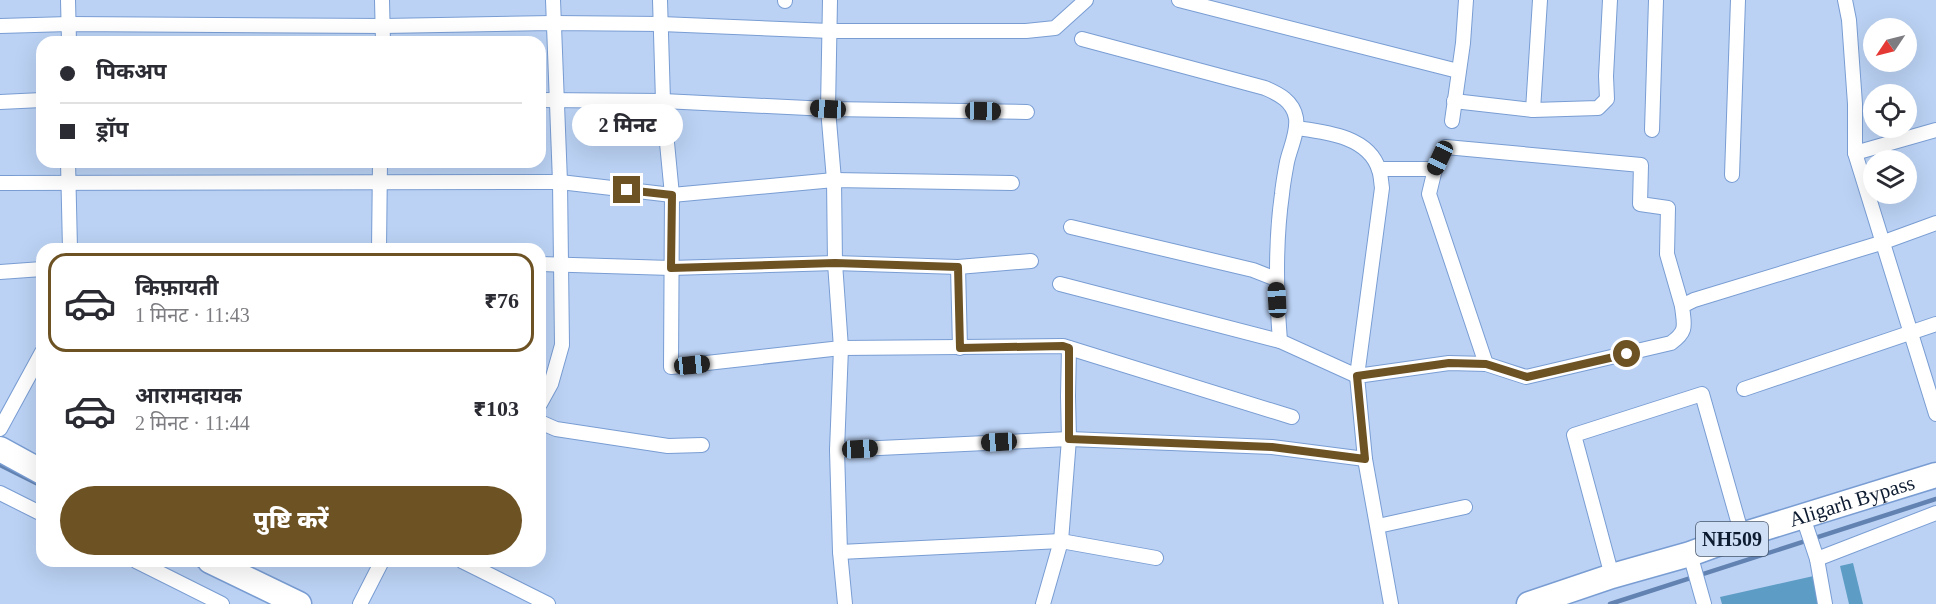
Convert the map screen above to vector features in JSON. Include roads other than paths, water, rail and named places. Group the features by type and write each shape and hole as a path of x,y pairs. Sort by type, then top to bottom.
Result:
{"highway":[{"path":"0,449 36,469"},
{"name":"Aligarh Bypass","path":"1529,604 1612,576 1692,561 1742,536 1805,524 1936,475"},
{"path":"222,567 299,604"}],"street":[{"path":"68,0 69,36"},
{"path":"382,0 383,36"},
{"path":"546,393 551,384 562,345 560,182 553,0"},
{"path":"660,0 663,101 672,195 671,367 840,348 1063,346 1292,417"},
{"path":"830,0 828,109 834,180 835,263 840,348 837,450 840,552 845,604"},
{"path":"0,26 69,24 384,26 553,23 661,24 830,31 1026,32 1055,28 1086,0"},
{"path":"1179,0 1458,71"},
{"path":"1452,121 1463,43 1466,0"},
{"path":"1533,110 1540,0"},
{"path":"1454,101 1533,110 1598,108 1607,99 1610,0"},
{"path":"1652,130 1656,0"},
{"path":"1732,175 1738,0"},
{"path":"1845,0 1849,20 1855,104 1855,153 1936,414"},
{"path":"1082,39 1272,91 1289,102 1296,116 1296,128 1282,194 1276,279 1280,340"},
{"path":"0,102 36,100"},
{"path":"546,100 663,101 828,109 1027,112"},
{"path":"1296,128 1331,133 1360,144 1373,158 1379,169 1382,188 1357,376 1365,459 1391,604"},
{"path":"1855,153 1936,130"},
{"path":"1060,284 1280,340 1357,376 1449,363 1486,364 1527,377 1538,376 1671,343 1681,336 1685,328 1682,306 1667,254 1668,208 1640,204 1641,165 1446,147 1435,169 1429,194 1486,364"},
{"path":"68,168 70,243"},
{"path":"379,243 380,168"},
{"path":"1379,169 1435,169"},
{"path":"0,183 560,182 672,195 834,180 1012,183"},
{"path":"1682,306 1694,300 1884,242 1936,223"},
{"path":"1071,227 1252,270 1276,279"},
{"path":"546,264 671,268 835,263 958,267 1031,261"},
{"path":"958,267 960,348"},
{"path":"0,272 36,269"},
{"path":"1744,389 1936,324"},
{"path":"1042,604 1061,541 1069,439 1069,348"},
{"path":"0,429 36,363"},
{"path":"1612,576 1574,435 1702,394 1742,536"},
{"path":"546,425 556,429 668,446 702,445"},
{"path":"837,450 1069,439 1272,447 1365,459"},
{"path":"0,493 36,511"},
{"path":"1378,526 1466,507"},
{"path":"1815,556 1936,513"},
{"path":"1805,524 1815,556 1825,604"},
{"path":"840,552 1061,541 1156,558"},
{"path":"1692,561 1704,604"},
{"path":"147,567 205,600 222,604"},
{"path":"360,604 379,567"},
{"path":"474,567 548,604"}],"waterway":[{"path":"0,465 36,483"},
{"path":"1610,604 1936,499"}]}
